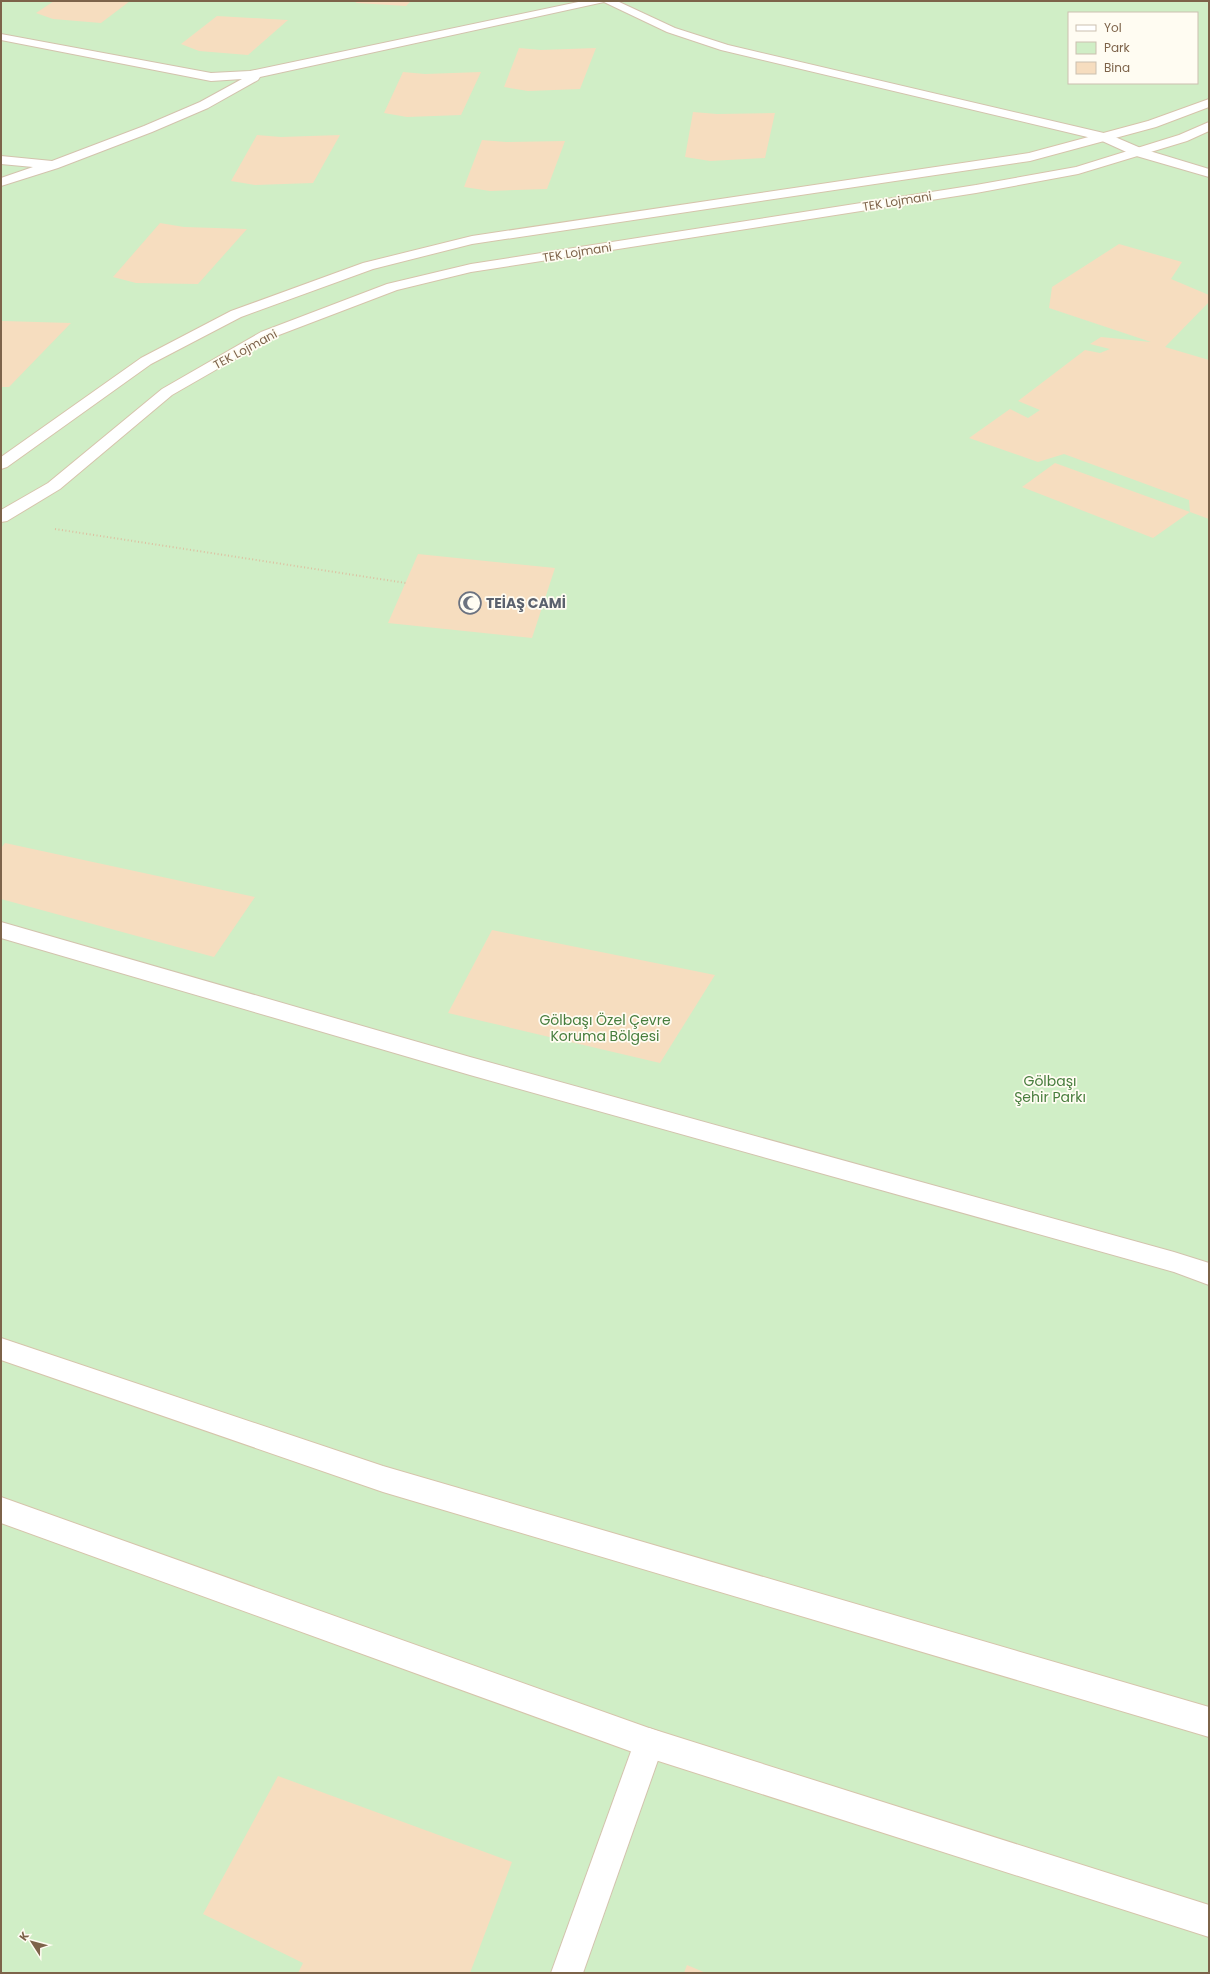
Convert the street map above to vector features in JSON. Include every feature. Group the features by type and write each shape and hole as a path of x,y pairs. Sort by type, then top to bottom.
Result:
{"street":[{"path":"1,37 211,77 258,74 600,1"},
{"path":"608,1 671,30 725,48 1104,137 1138,152 1209,173"},
{"path":"1,182 53,165 148,129 197,108 258,74"},
{"name":"TEK Lojmani","path":"1,464 146,360 236,314 368,266 472,240 1030,157 1152,124 1209,103"},
{"name":"TEK Lojmani","path":"1,517 54,486 167,392 266,335 392,287 471,268 991,186 1078,170 1183,138 1209,126"},
{"path":"1,160 53,165"},
{"path":"1,930 478,1068 1174,1262 1209,1274"},
{"path":"1,1349 383,1480 1209,1722"},
{"path":"1,1510 649,1743 1209,1921"},
{"path":"567,1973 649,1743"}],"path":[{"path":"48,528 406,583"}],"green space":[{"name":"Gölbaşı Özel Çevre Koruma Bölgesi","path":"1,1 1209,1 1209,1973 1,1973"}],"building":[{"path":"54,1 130,1 101,23 53,19 36,13"},
{"path":"353,1 411,1 406,6 357,3"},
{"path":"217,16 288,20 248,55 199,51 181,44"},
{"path":"519,48 541,50 596,48 580,89 528,91 504,87"},
{"path":"403,72 425,74 481,72 461,115 407,117 384,113"},
{"path":"693,112 717,114 775,113 765,158 710,161 685,157"},
{"path":"257,135 281,137 340,135 313,183 255,185 231,181"},
{"path":"482,140 506,142 565,141 547,189 490,191 464,187"},
{"path":"160,223 184,227 247,229 198,284 136,283 113,277"},
{"path":"1119,244 1182,262 1171,279 1209,295 1209,302 1165,347 1209,360 1209,519 1190,512 1189,500 1064,454 1038,462 969,438 1010,409 1028,418 1040,410 1018,401 1085,350 1100,353 1110,349 1090,344 1101,337 1151,342 1049,308 1052,287"},
{"path":"1,321 71,323 9,387 1,387"},
{"path":"1055,463 1190,512 1153,538 1022,487"},
{"name":"TEİAŞ CAMİ","path":"418,554 555,568 532,638 388,623"},
{"path":"5,843 255,897 214,957 1,899 1,848"},
{"path":"492,930 715,975 660,1063 448,1013"},
{"path":"278,1776 512,1862 470,1973 298,1973 303,1963 203,1914"},
{"path":"687,1965 706,1973 684,1973"}],"place":[{"name":"TEİAŞ CAMİ","path":"470,603"}],"park label":[{"name":"Gölbaşı Şehir Parkı","path":"1050,1090"}]}
